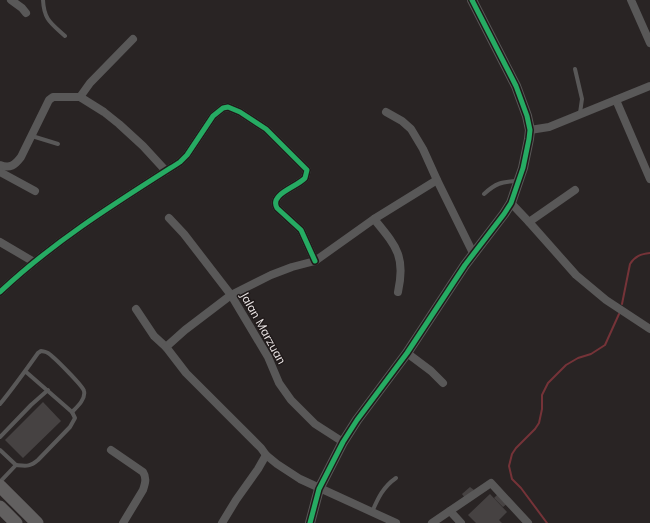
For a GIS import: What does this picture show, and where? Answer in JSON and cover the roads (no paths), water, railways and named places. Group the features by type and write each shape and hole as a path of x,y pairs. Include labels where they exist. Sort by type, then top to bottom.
{"highway":[{"path":"0,486 37,523"},
{"path":"0,507 16,523"}],"street":[{"path":"11,0 26,13"},
{"path":"310,523 319,489 343,442 357,420 407,353 446,291 511,203 519,181 526,155 530,130 527,116 516,86 472,0"},
{"path":"631,0 650,43"},
{"path":"80,97 90,83 133,39"},
{"path":"530,130 549,127 580,116 650,86"},
{"path":"0,165 10,167 16,164 32,136 48,100 51,98 80,97 104,112 119,124 143,146 166,171"},
{"path":"616,100 650,179"},
{"path":"0,292 34,262 76,230 180,162 188,155 213,116 222,108 228,108 240,112 266,129 307,170 305,178 279,196 275,201 275,204 277,208 301,230 315,261"},
{"path":"386,112 411,128 423,149 473,253"},
{"path":"0,172 35,191"},
{"path":"166,347 185,330 231,295 271,275 315,261 374,219 437,180"},
{"path":"530,222 575,190"},
{"path":"511,203 530,222 576,275 588,286 650,328"},
{"name":"Jalan Marzuan","path":"170,218 231,295 268,357 279,383 291,400 315,424 343,442"},
{"path":"374,219 394,245 400,257 401,278 398,292"},
{"path":"0,242 34,262"},
{"path":"136,309 154,336 166,347 186,373 261,448 266,455 288,473 319,489 396,523"},
{"path":"407,353 431,371 443,383"},
{"path":"111,450 143,472 145,476 145,485 143,490 123,523"},
{"path":"222,523 266,455"},
{"path":"432,523 491,483 528,523"},
{"path":"450,511 461,523"}],"lane":[{"path":"44,0 44,12 46,17 64,36"},
{"path":"575,69 582,99 580,116"},
{"path":"32,136 58,144"},
{"path":"484,194 495,185 503,182 519,181"},
{"path":"0,404 13,389 24,371 38,353 42,351 53,357 85,391 84,398 72,412"},
{"path":"0,450 16,465 33,465 70,427 75,418 72,412 24,371"},
{"path":"0,437 48,390"},
{"path":"0,482 16,465"},
{"path":"372,512 382,491 396,478"}],"waterway":[{"path":"622,304 630,264 638,256 650,253"},
{"path":"547,523 521,488 512,479 509,466 512,454 539,423 542,409 542,395 548,383 566,365 578,358 591,354 605,345 619,314"}]}
